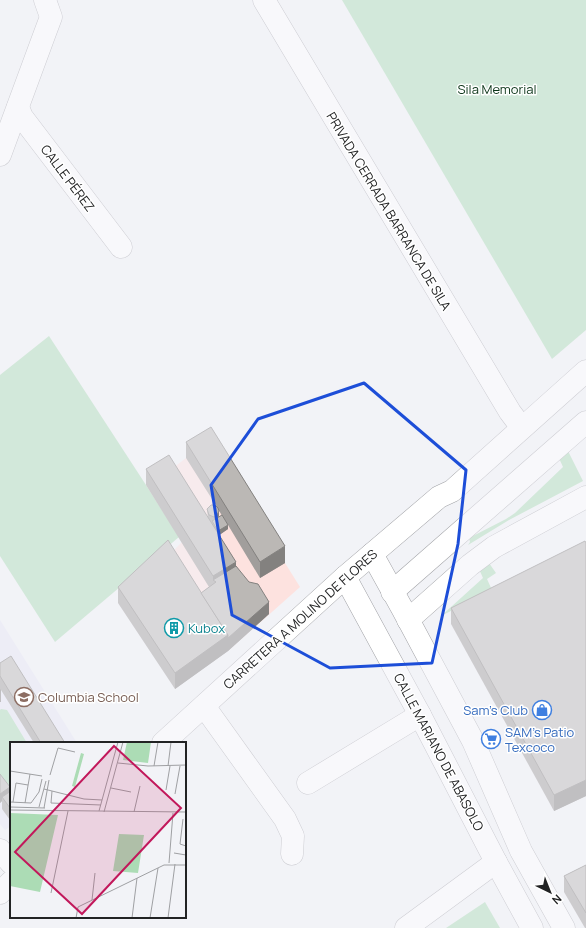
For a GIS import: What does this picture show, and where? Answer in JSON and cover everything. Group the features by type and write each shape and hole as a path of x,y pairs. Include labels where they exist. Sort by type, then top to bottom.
{"street":[{"path":"0,155 51,17 46,0"},
{"name":"PRIVADA CERRADA BARRANCA DE SILA","path":"264,0 516,420"},
{"name":"CALLE PÉREZ","path":"18,107 22,117 121,247"},
{"name":"CARRETERA A MOLINO DE FLORES","path":"164,742 345,577 439,497 448,484 516,420 586,359"},
{"name":"CARRETERA A MOLINO DE FLORES","path":"439,497 452,491 586,371"},
{"path":"392,592 585,426"},
{"path":"408,620 470,565 494,547 586,498"},
{"path":"372,554 472,741 521,851 564,928"},
{"name":"CALLE MARIANO DE ABASOLO","path":"345,577 532,928"},
{"path":"204,706 285,819 293,836 292,854"},
{"path":"308,783 420,716"},
{"path":"0,850 10,862"},
{"path":"406,928 496,862"},
{"path":"0,893 10,883"}],"highlighted area":[{"path":"364,383 466,470 458,544 432,663 330,668 232,615 211,485 258,419"}],"shaded area":[{"path":"186,458 285,563 300,587 228,651 168,556 182,542 146,485 169,471"},
{"name":"Columbia School","path":"0,620 76,742 10,742 10,827 5,830 0,824"}],"green space":[{"name":"Sila Memorial","path":"342,0 586,0 586,330 552,359"},
{"path":"49,336 179,537 55,642 0,556 0,375"},
{"path":"567,449 583,481 509,520 468,545 470,542 469,538 515,513 563,467 558,456"},
{"path":"489,563 496,573 487,579 492,590 441,616 483,578 479,569"},
{"path":"0,710 7,710 26,742 10,742 10,789 0,775"},
{"path":"485,902 500,928 446,928"}],"building":[{"path":"211,427 285,546 260,562 186,442"},
{"path":"169,455 236,562 213,576 146,469"},
{"path":"211,505 215,505 219,511 214,517 209,515 207,509"},
{"path":"222,515 228,525 218,531 212,521"},
{"name":"Kubox","path":"168,540 228,635 175,673 118,587"},
{"name":"Sam's Club","path":"585,541 586,780 554,795 451,608"},
{"path":"236,566 249,582 258,584 269,602 228,638 228,635 201,593 216,582 213,580"},
{"path":"11,656 64,742 40,742 0,676 0,663"},
{"path":"0,774 10,787 0,794"},
{"path":"10,792 10,808 2,797"},
{"path":"586,865 586,913 564,876"}],"place":[{"name":"Kubox","path":"174,628"},
{"name":"Columbia School","path":"24,697"},
{"name":"Sam's Club","path":"542,710"},
{"name":"SAM's Patio Texcoco","path":"491,739"}]}
